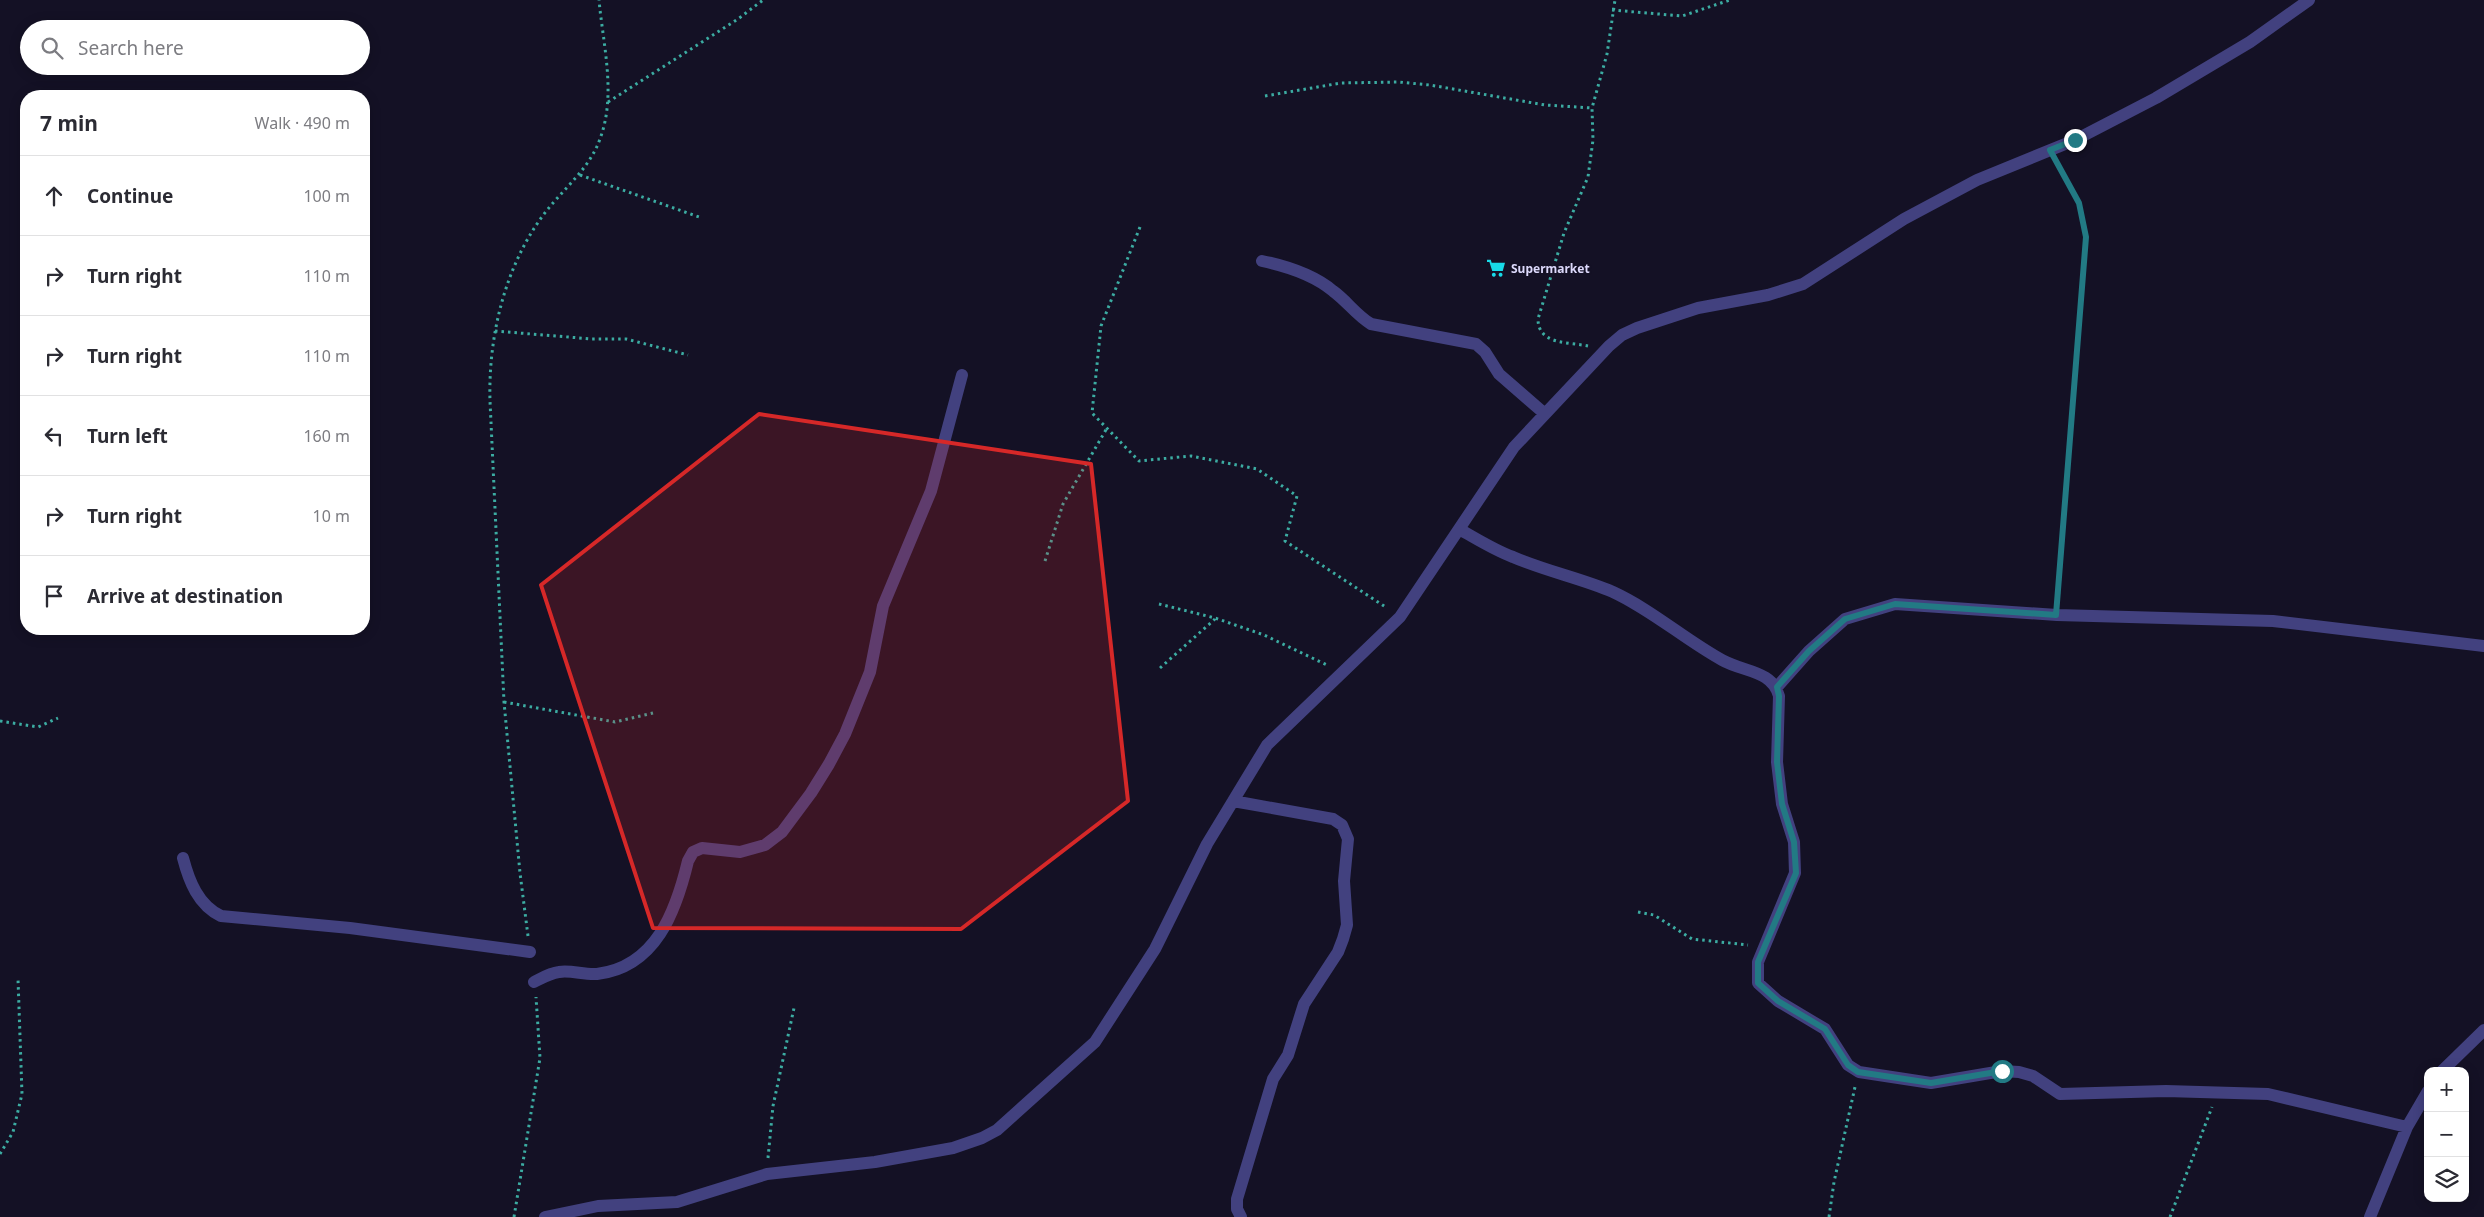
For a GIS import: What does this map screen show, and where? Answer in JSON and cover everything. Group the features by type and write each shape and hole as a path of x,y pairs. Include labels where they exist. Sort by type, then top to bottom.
{"street":[{"path":"545,1217 598,1206 676,1202 767,1174 875,1162 953,1148 982,1138 1011,1120 1095,1042 1155,948 1207,844 1267,745 1400,617 1514,447 1606,349 1622,335 1637,328 1698,308 1768,295 1802,284 1904,219 1977,180 2075,140 2156,98 2250,42 2309,0"},
{"path":"1262,261 1290,269 1321,283 1332,290 1361,318 1371,324 1476,344 1485,352 1500,374 1545,414"},
{"path":"534,982 559,972 605,973 627,966 639,958 659,938 666,926 688,861 693,852 706,848 740,852 766,845 782,832 811,793 845,734 866,682 883,606 931,492 962,375"},
{"path":"1459,529 1512,557 1582,580 1614,593 1662,620 1688,641 1738,668 1763,675 1777,687 1779,696 1777,762 1782,804 1794,842 1796,873 1764,946 1756,971 1758,983 1778,1001 1825,1029 1848,1065 1858,1072 1931,1083 2002,1071 2019,1072 2033,1076 2060,1094 2166,1091 2268,1094 2407,1127"},
{"path":"1777,687 1809,651 1845,619 1895,604 2056,615 2273,621 2484,646"},
{"path":"1233,801 1333,819 1342,825 1348,839 1344,863 1347,911 1343,939 1338,952 1304,1004 1288,1055 1273,1079 1237,1199 1237,1208 1241,1217"},
{"path":"184,858 200,900 209,910 221,916 350,928 530,952"},
{"path":"2446,1067 2484,1030"},
{"path":"2370,1217 2407,1127 2424,1098"}],"path":[{"path":"530,952 520,872 504,702 490,366 495,331 510,280 524,248 553,203 580,175 593,155 602,135 608,102 598,0"},
{"path":"608,102 738,19 763,0"},
{"path":"1606,349 1548,338 1541,332 1538,322 1564,233 1588,177 1591,159 1592,108 1607,54 1612,10 1615,0"},
{"path":"1612,10 1682,16 1730,0"},
{"path":"1265,96 1341,83 1399,82 1430,85 1545,105 1592,108"},
{"path":"2050,150 2079,203 2086,237 2056,615"},
{"path":"580,175 702,218"},
{"path":"1140,227 1100,326 1092,413 1139,461 1191,456 1257,469 1297,496 1285,541 1400,617"},
{"path":"495,331 592,339 626,339 688,355"},
{"path":"1045,561 1063,504 1107,428"},
{"path":"1159,604 1215,618 1264,635 1343,673"},
{"path":"1160,668 1215,618"},
{"path":"504,702 615,722 653,712"},
{"path":"0,721 38,728 58,718"},
{"path":"1638,912 1654,915 1692,939 1764,946"},
{"path":"0,1154 13,1132 22,1094 18,979"},
{"path":"514,1217 540,1058 534,982"},
{"path":"767,1174 773,1106 794,1008"},
{"path":"1829,1217 1845,1126 1858,1072"},
{"path":"2170,1217 2217,1092"}],"highlighted area":[{"path":"759,414 1091,464 1128,801 961,929 653,928 541,585"}],"place":[{"name":"Supermarket","path":"1496,268"}],"route":[{"path":"2002,1071 1962,1080 1931,1083 1858,1072 1848,1065 1825,1029 1778,1001 1758,983 1756,971 1758,962 1774,919 1796,873 1794,842 1782,804 1777,762 1779,696 1777,687 1809,651 1845,619 1895,604 2056,615 2086,237 2079,203 2050,150 2075,140"}]}
